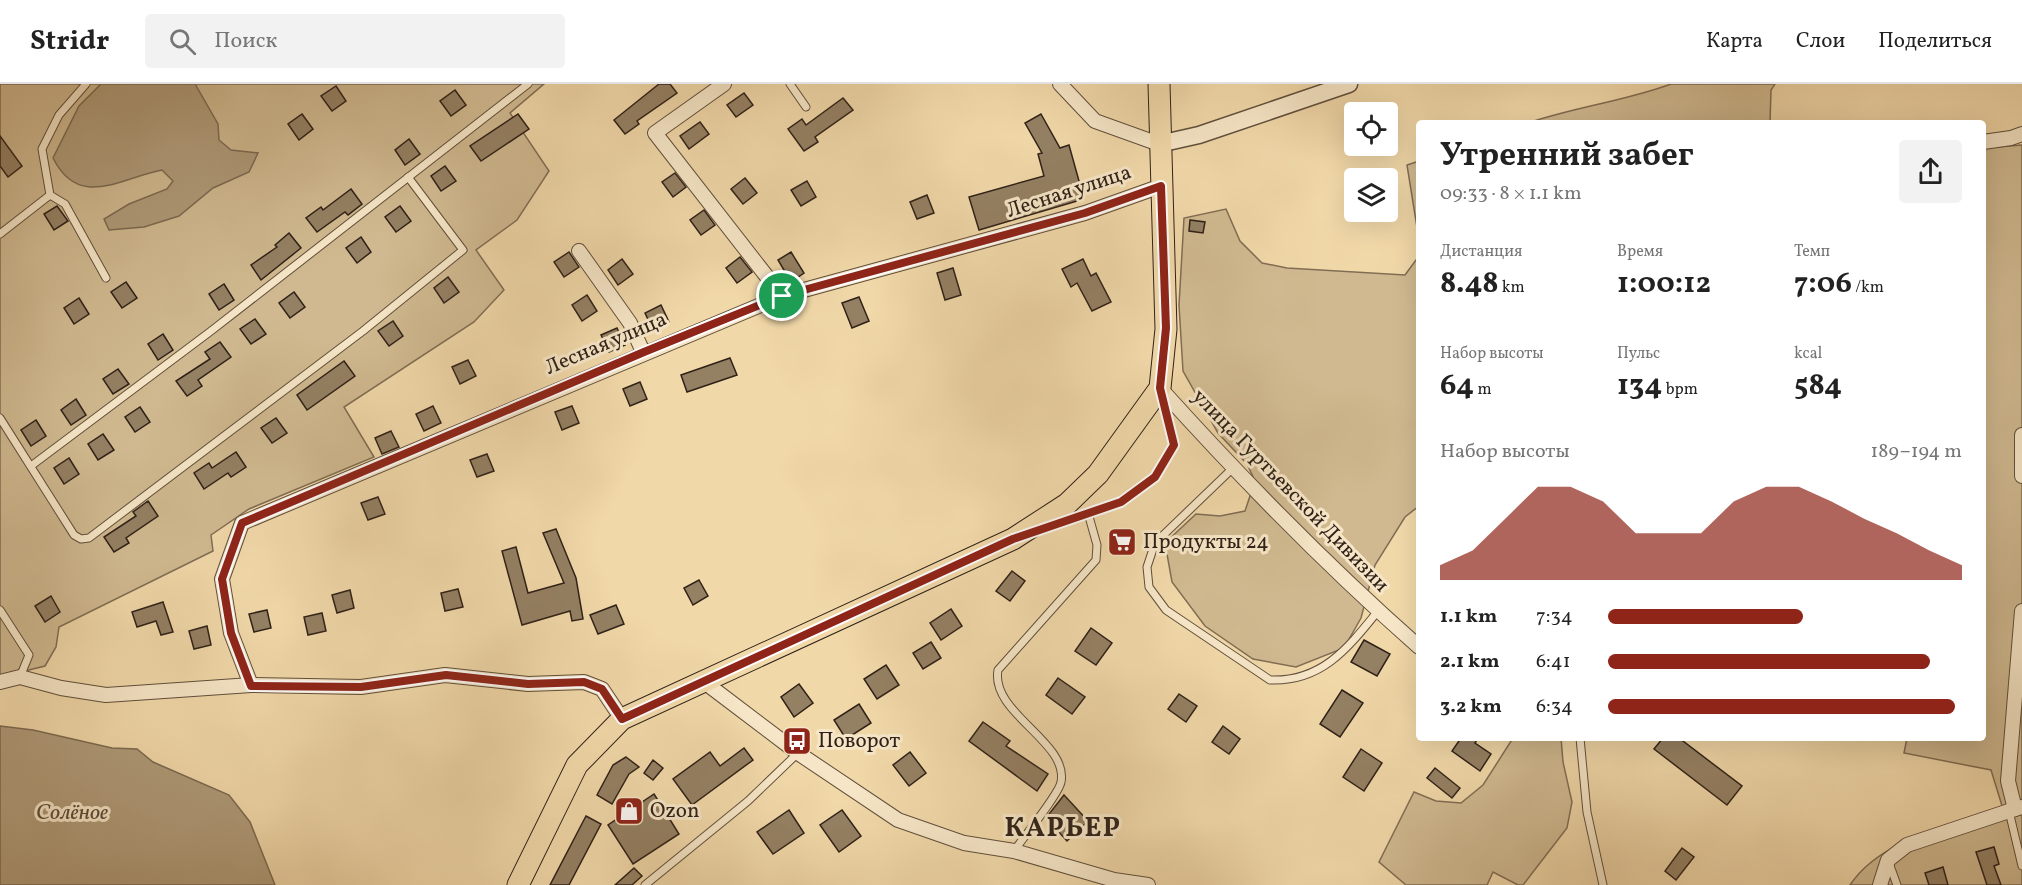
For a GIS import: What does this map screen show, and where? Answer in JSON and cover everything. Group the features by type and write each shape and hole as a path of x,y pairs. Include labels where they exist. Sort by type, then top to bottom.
{"main road":[{"path":"518,885 576,765 622,719 1013,539 1067,504 1098,474 1160,388 1166,328 1159,84"}],"street":[{"path":"724,84 655,133 782,296"},
{"path":"1060,84 1095,121 1159,144 1199,135 1349,84"},
{"path":"1986,142 2022,134"},
{"name":"Лесная улица","path":"251,686 231,633 222,579 242,523 644,352 782,296 1085,213 1161,186"},
{"path":"579,251 630,322 644,352"},
{"name":"улица Гуртьевской Дивизии","path":"1160,388 1233,468 1378,611 1416,644"},
{"path":"2022,435 2020,462 2022,476"},
{"path":"1880,885 1888,860 1907,845 2015,809 2008,781 2022,611"},
{"path":"0,682 20,677 61,688 106,695 251,686 361,687 446,675 528,684 584,682 602,689 622,719"},
{"path":"703,681 798,753 898,820 964,843 1014,851 1114,880 1148,885"}],"lane":[{"path":"86,84 60,115 42,149 50,195 65,204 106,278"},
{"path":"30,466 211,331 528,84"},
{"path":"790,84 806,107"},
{"path":"0,418 74,535 81,539 89,538 363,332 463,250 408,177"},
{"path":"0,234 50,195"},
{"path":"1013,539 1121,502 1155,477 1174,445 1160,388"},
{"path":"1233,468 1155,543 1147,567 1149,586 1166,610 1270,680 1290,681 1324,667 1342,654 1378,611"},
{"path":"1014,851 1061,783 1060,767 1005,699 996,681 998,670 1095,560 1097,544 1088,513"},
{"path":"0,610 29,655 20,677"},
{"path":"1580,741 1587,812 1603,885"},
{"path":"645,885 748,801 798,753"},
{"path":"2015,809 2022,866"},
{"path":"1888,860 1897,885"}],"shaded area":[{"path":"0,84 544,84 510,113 549,171 517,220 476,250 504,290 474,322 344,407 374,457 249,509 211,535 213,551 59,627 56,647 45,666 0,677"},
{"path":"1671,84 1775,84 1771,90 1770,120 1539,120"},
{"path":"2022,145 2022,885 1850,885 1880,855 1899,845 1940,828 2003,809 1991,770 1904,753 1906,741 1986,741 1986,148"},
{"path":"1416,162 1416,221 1407,165"},
{"path":"1226,209 1240,241 1262,263 1287,268 1405,275 1416,260 1416,508 1405,517 1375,565 1361,618 1344,648 1296,667 1253,659 1205,626 1172,582 1165,543 1196,514 1220,516 1245,511 1255,481 1247,464 1218,433 1183,371 1179,305 1184,218"},
{"path":"1511,741 1561,741 1563,762 1572,802 1567,828 1523,885 1518,885 1493,872 1487,885 1406,885 1379,862 1414,792 1436,801 1461,803 1483,785"}],"water":[{"path":"101,84 195,84 218,124 219,140 231,150 258,153 249,172 213,188 179,216 144,227 109,230 104,219 129,204 167,189 173,181 162,170 102,187 88,187 75,183 63,174 53,158 79,106"},
{"name":"Солёное","path":"0,726 33,730 112,748 137,749 153,762 229,795 250,822 275,885 0,885"}],"building":[{"path":"659,84 670,84 677,93 637,121 639,124 625,134 614,120"},
{"path":"336,86 346,101 332,111 321,96"},
{"path":"455,90 466,105 451,116 440,101"},
{"path":"744,93 753,105 736,117 727,105"},
{"path":"843,98 853,110 815,137 818,142 804,151 788,129 802,119 806,125"},
{"path":"302,114 313,129 299,140 288,124"},
{"path":"518,114 529,129 481,161 470,146"},
{"path":"1041,114 1060,148 1069,145 1084,199 979,230 969,197 1044,176 1038,154 1042,153 1025,123"},
{"path":"700,122 709,134 689,149 680,136"},
{"path":"0,136 22,166 8,177 0,166"},
{"path":"409,139 420,154 405,165 395,150"},
{"path":"445,166 456,181 441,191 431,176"},
{"path":"675,173 686,187 673,197 662,182"},
{"path":"745,178 757,193 743,204 731,189"},
{"path":"807,181 816,197 801,206 791,190"},
{"path":"351,189 362,204 348,215 345,212 317,232 306,218 321,207 323,210"},
{"path":"927,195 934,213 917,219 910,202"},
{"path":"57,206 68,221 54,230 44,214"},
{"path":"400,206 411,221 396,232 385,217"},
{"path":"704,210 715,225 701,235 690,220"},
{"path":"1190,220 1205,222 1203,233 1189,231"},
{"path":"289,233 301,248 261,280 251,265 277,247 275,245"},
{"path":"361,237 371,252 357,263 346,248"},
{"path":"569,252 579,267 564,277 554,262"},
{"path":"791,252 804,273 791,282 778,260"},
{"path":"740,257 752,272 737,283 726,268"},
{"path":"622,259 633,274 618,285 608,270"},
{"path":"1083,259 1091,276 1096,273 1111,302 1092,311 1077,283 1071,287 1062,269"},
{"path":"953,268 961,295 945,300 937,273"},
{"path":"448,277 459,292 444,303 434,288"},
{"path":"126,282 137,298 122,308 111,292"},
{"path":"224,284 234,300 219,310 209,294"},
{"path":"294,292 305,307 290,318 279,303"},
{"path":"587,295 597,311 582,321 572,305"},
{"path":"859,297 869,321 852,328 842,303"},
{"path":"79,298 89,314 74,324 64,308"},
{"path":"661,305 669,322 653,330 645,313"},
{"path":"255,319 266,334 251,344 240,329"},
{"path":"393,321 403,336 389,346 378,331"},
{"path":"617,328 625,345 609,352 601,335"},
{"path":"163,334 173,350 158,360 148,344"},
{"path":"220,342 231,357 198,380 202,386 187,396 176,381 210,359 205,352"},
{"path":"730,358 737,375 687,392 681,375"},
{"path":"468,360 476,376 460,384 452,367"},
{"path":"344,361 355,376 307,410 297,395"},
{"path":"118,369 129,384 113,394 103,379"},
{"path":"640,382 647,399 630,406 623,389"},
{"path":"76,399 86,415 71,425 61,410"},
{"path":"433,406 441,423 424,431 416,414"},
{"path":"572,406 579,423 562,430 555,412"},
{"path":"140,407 150,422 135,432 125,417"},
{"path":"276,418 287,433 272,443 261,428"},
{"path":"36,420 46,436 31,446 21,430"},
{"path":"391,431 399,447 382,454 375,438"},
{"path":"103,434 114,450 98,460 88,444"},
{"path":"236,452 246,467 231,477 228,473 204,489 194,473 209,463 212,468"},
{"path":"487,454 494,471 477,477 470,460"},
{"path":"69,458 79,474 64,484 54,468"},
{"path":"378,497 385,514 368,520 361,503"},
{"path":"148,501 158,516 126,538 129,543 114,552 104,537 136,516 133,512"},
{"path":"556,529 576,578 583,619 572,621 570,611 522,625 502,551 516,547 528,593 564,583 543,533"},
{"path":"1012,571 1025,581 1010,601 996,591"},
{"path":"699,580 708,596 693,605 684,588"},
{"path":"458,589 463,607 445,611 441,593"},
{"path":"350,590 354,608 337,613 332,595"},
{"path":"51,596 60,612 45,622 35,606"},
{"path":"163,602 173,632 161,635 156,621 137,627 132,612"},
{"path":"616,605 624,624 598,634 590,615"},
{"path":"951,609 962,626 941,640 930,623"},
{"path":"267,610 271,628 254,632 249,614"},
{"path":"322,613 326,631 308,635 304,617"},
{"path":"207,626 211,645 194,649 189,631"},
{"path":"1091,628 1112,643 1096,665 1075,651"},
{"path":"1364,640 1390,654 1377,676 1351,662"},
{"path":"931,642 941,658 923,669 913,653"},
{"path":"886,665 899,685 877,699 864,679"},
{"path":"1058,678 1085,697 1072,714 1046,695"},
{"path":"799,684 813,703 794,717 781,697"},
{"path":"1342,690 1363,703 1340,737 1320,724"},
{"path":"1179,694 1197,706 1186,722 1168,709"},
{"path":"859,704 871,723 846,739 834,720"},
{"path":"983,722 1010,741 1006,746 1048,774 1037,791 969,741"},
{"path":"1223,726 1240,739 1229,754 1212,742"},
{"path":"1459,741 1476,741 1475,743 1491,754 1480,771 1452,751"},
{"path":"1661,741 1683,741 1742,786 1727,805 1654,749"},
{"path":"744,748 753,760 692,805 673,779 710,752 720,766"},
{"path":"1361,749 1382,763 1364,791 1343,777"},
{"path":"910,752 926,773 909,786 893,765"},
{"path":"626,757 639,767 629,774 612,804 597,795 613,765"},
{"path":"653,760 663,768 653,780 644,773"},
{"path":"1435,768 1460,788 1452,798 1427,778"},
{"path":"654,794 679,834 633,864 608,825"},
{"path":"1064,795 1088,821 1067,841 1046,818"},
{"path":"789,810 804,833 773,854 757,832"},
{"path":"842,810 861,836 839,852 820,825"},
{"path":"586,816 601,824 569,885 550,885"},
{"path":"1994,847 1999,864 1994,866 2001,885 1987,885 1976,852"},
{"path":"1682,848 1694,857 1676,880 1665,871"},
{"path":"1943,867 1948,885 1929,885 1925,873"},
{"path":"634,868 642,876 632,885 615,885"}],"place":[{"name":"Продукты 24","path":"1122,542"},
{"name":"Поворот","path":"797,741"},
{"name":"Ozon","path":"629,811"}],"district":[{"name":"КАРЬЕР","path":"1063,829"}],"route":[{"path":"1161,186 1166,328 1160,388 1174,445 1155,477 1121,502 1013,539 622,719 602,689 584,682 528,684 446,675 361,687 251,686 231,633 222,579 242,523 644,352 782,296 1085,213 1161,186"}]}
